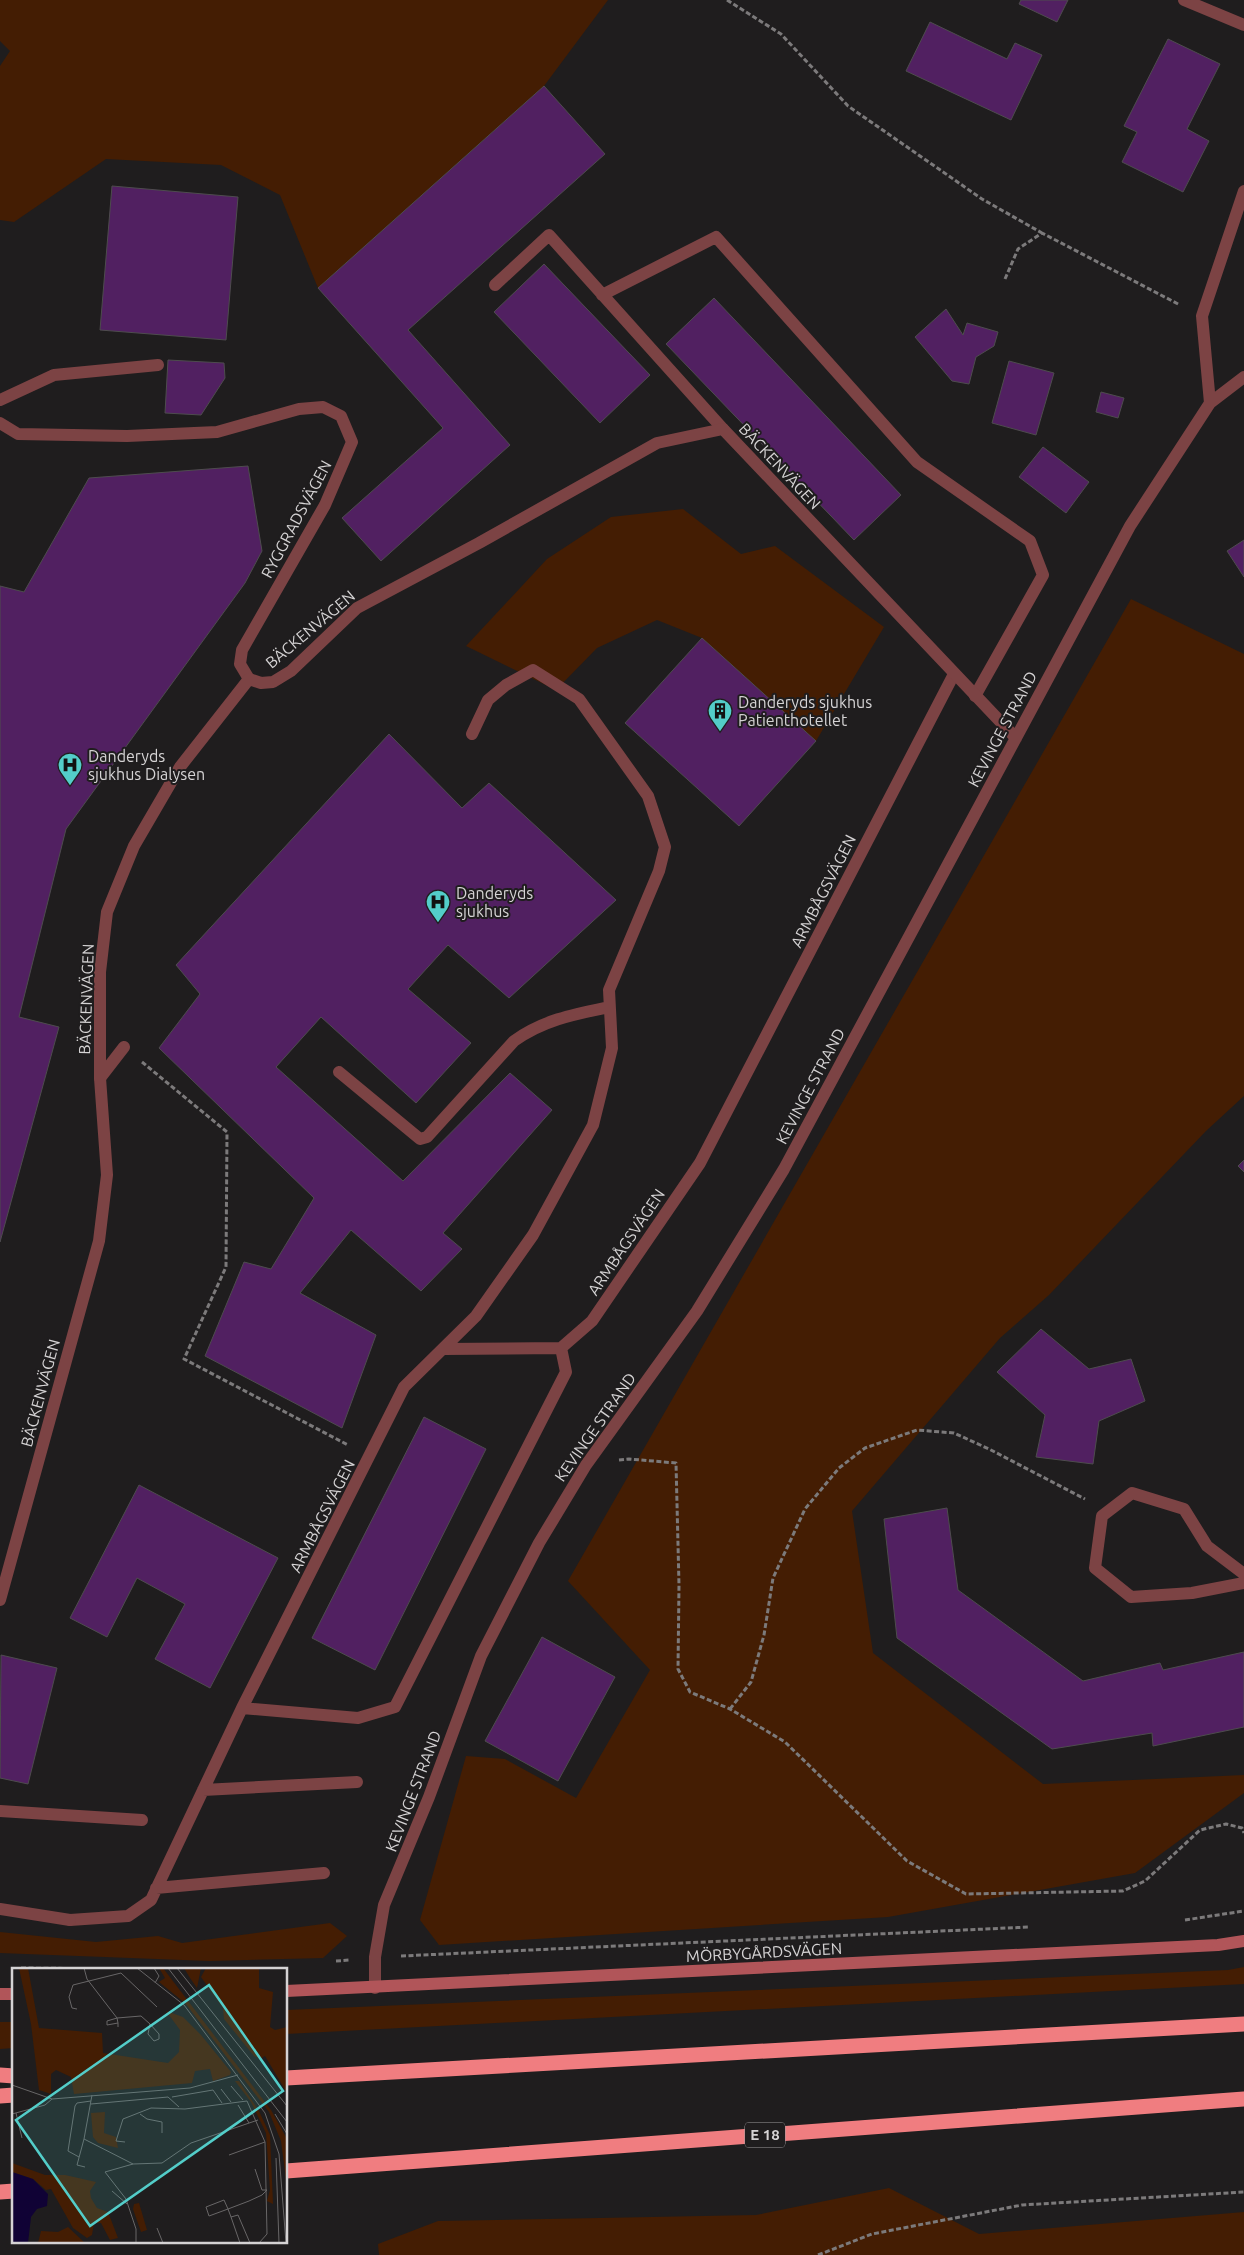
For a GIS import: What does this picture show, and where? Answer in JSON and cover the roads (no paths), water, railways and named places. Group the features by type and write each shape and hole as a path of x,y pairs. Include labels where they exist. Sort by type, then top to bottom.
{"highway":[{"path":"288,2078 1244,2024"},
{"name":"E 18","path":"288,2171 1244,2099"}],"street":[{"path":"1184,0 1244,24"},
{"path":"1210,403 1202,316 1244,191"},
{"path":"495,285 549,235 723,430"},
{"path":"602,295 716,237 917,462 1030,541 1043,575 975,696"},
{"path":"0,400 54,375 158,365"},
{"name":"KEVINGE STRAND","path":"374,1988 375,1957 384,1905 429,1797 482,1656 539,1543 586,1465 697,1311 784,1169 1130,526 1210,403 1244,376"},
{"name":"RYGGRADSVÄGEN","path":"0,423 18,434 127,436 217,432 299,408 323,407 342,416 352,442 325,505 242,650 240,664 249,678"},
{"name":"BÄCKENVÄGEN","path":"0,1600 99,1241 107,1175 100,1078 100,972 107,912 134,846 180,767 249,678 261,683 273,682 291,671 357,608 657,443 723,430 1016,738"},
{"name":"ARMBÅGSVÄGEN","path":"0,1909 70,1920 128,1916 150,1900 242,1708 404,1387 476,1316 532,1235 593,1125 612,1048 608,990 659,871 665,847 648,796 579,699 534,670 506,685 488,700 472,734"},
{"name":"ARMBÅGSVÄGEN","path":"561,1348 592,1321 700,1163 954,674"},
{"path":"339,1072 420,1139 427,1138 514,1041 531,1029 560,1018 609,1007"},
{"path":"100,1078 124,1048"},
{"path":"242,1708 358,1718 395,1707 566,1372 561,1348 444,1349"},
{"path":"1244,1574 1207,1546 1184,1509 1132,1493 1102,1516 1095,1568 1132,1597 1192,1593 1244,1583"},
{"path":"203,1790 357,1782"},
{"path":"0,1811 142,1820"},
{"path":"156,1888 324,1873"},
{"name":"MÖRBYGÅRDSVÄGEN","path":"288,1991 1189,1946 1244,1941"}],"place":[{"name":"Danderyds sjukhus Patienthotellet","path":"720,732"},
{"name":"Danderyds sjukhus Dialysen","path":"70,786"},
{"name":"Danderyds sjukhus","path":"438,923"}]}
